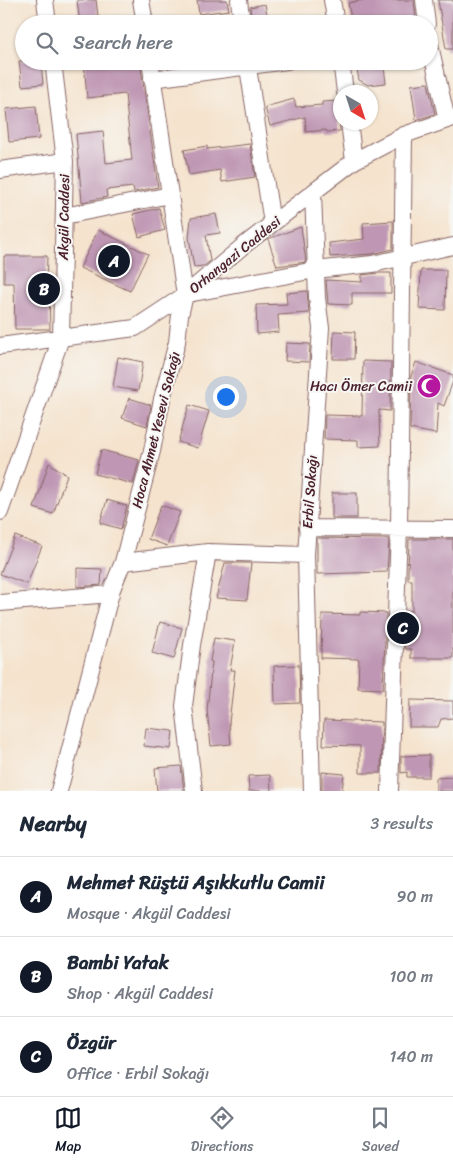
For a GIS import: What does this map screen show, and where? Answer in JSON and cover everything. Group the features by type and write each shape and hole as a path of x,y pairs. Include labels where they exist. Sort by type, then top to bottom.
{"street":[{"path":"45,0 47,15"},
{"path":"141,0 144,15"},
{"path":"238,0 240,15"},
{"path":"332,0 334,15"},
{"path":"424,0 426,15"},
{"name":"Akgül Caddesi","path":"0,512 61,338 65,161 54,70"},
{"name":"Hoca Ahmet Yesevi Sokağı","path":"59,791 111,594 123,562 152,451 162,399 177,342 180,315 185,295 151,70"},
{"path":"152,79 209,70"},
{"path":"248,70 272,224"},
{"path":"342,70 344,85"},
{"path":"437,70 450,119"},
{"name":"Orhangazi Caddesi","path":"0,346 135,328 185,295 243,246 354,161 404,135 450,119"},
{"path":"350,130 354,161"},
{"path":"390,791 399,528 404,135"},
{"path":"0,170 65,161"},
{"name":"Erbil Sokağı","path":"312,791 306,555 321,328 315,270 313,193"},
{"path":"64,216 170,195"},
{"path":"185,295 315,270 403,259 453,246"},
{"path":"307,528 453,528"},
{"path":"123,562 208,552 306,555"},
{"path":"194,791 184,706 208,552"},
{"path":"0,603 111,594"}],"building":[{"path":"77,0 96,0 98,15 79,15"},
{"path":"197,0 227,0 229,10 199,14"},
{"path":"364,0 414,0 416,15 350,15 348,3"},
{"path":"438,0 453,0 453,49 446,49"},
{"path":"265,4 267,15 251,15 250,7"},
{"path":"20,70 42,70 43,84 22,86"},
{"path":"85,70 141,70 158,187 134,192 133,187 106,190 107,197 82,202 76,134 103,131 106,163 132,160 125,94 87,98"},
{"path":"357,70 384,70 386,83 368,85 359,80"},
{"path":"428,83 435,114 416,120 411,85"},
{"path":"294,99 296,107 322,105 322,102 333,101 333,130 340,131 306,132 305,117 270,126 265,107"},
{"path":"36,106 39,139 9,142 6,109"},
{"path":"250,144 255,177 222,182 220,170 189,175 184,150 207,146 207,149"},
{"path":"159,208 165,230 139,237 133,214"},
{"path":"216,214 220,233 206,235 210,261 204,266 194,267 189,238 191,218"},
{"path":"393,221 393,249 372,254 330,257 329,243 364,239 363,223"},
{"path":"301,227 306,262 277,266 268,239"},
{"path":"98,230 148,254 130,291 80,268"},
{"path":"4,256 47,256 46,289 49,289 50,329 15,329 14,283 4,283"},
{"path":"421,270 446,270 445,310 419,309"},
{"path":"391,273 391,293 352,293 352,305 328,304 326,280 362,282 362,275"},
{"path":"307,291 309,313 278,315 279,332 257,334 256,305 287,304 286,293"},
{"path":"334,331 355,332 354,359 333,359"},
{"path":"286,343 310,344 309,362 285,361"},
{"path":"118,357 143,362 138,391 113,387"},
{"path":"363,361 391,362 390,411 379,410 380,446 358,447 358,440 324,439 325,415 362,416"},
{"path":"416,362 453,375 453,381 444,406 438,403 436,434 410,429 411,376"},
{"path":"129,398 151,405 147,426 122,418"},
{"path":"189,405 209,411 198,448 178,442"},
{"path":"101,450 139,460 133,484 95,474"},
{"path":"49,463 67,475 53,514 34,508"},
{"path":"332,493 357,493 357,518 332,518"},
{"path":"107,500 127,506 121,529 100,523"},
{"path":"161,505 180,512 167,546 148,539"},
{"path":"15,536 42,546 27,584 0,574"},
{"path":"317,538 389,539 387,572 317,574"},
{"path":"409,539 453,539 453,658 411,658 411,649 405,649 406,611 412,611 412,580 408,580"},
{"path":"225,563 251,563 247,600 216,598"},
{"path":"77,568 102,569 101,585 77,587"},
{"path":"360,612 386,613 383,689 358,688 359,659 321,658 322,614 360,615"},
{"path":"160,622 182,628 174,659 152,653"},
{"path":"214,638 235,641 230,670 235,670 229,723 231,744 211,746 207,710 212,662 210,661"},
{"path":"299,665 300,703 275,704 274,666"},
{"path":"410,700 453,701 453,718 441,719 438,727 409,727"},
{"path":"324,720 382,722 381,773 360,773 360,746 323,745"},
{"path":"146,728 173,731 171,749 144,746"},
{"path":"429,755 429,777 407,777 407,772 401,773 401,756"},
{"path":"181,766 184,791 157,791 155,768"},
{"path":"322,772 344,774 342,791 322,791"},
{"path":"270,775 271,791 249,791 248,776"},
{"path":"453,777 453,791 436,791 436,778"}],"place":[{"name":"Mehmet Rüştü Aşıkkutlu Camii","path":"114,261"},
{"name":"Bambi Yatak","path":"44,289"},
{"name":"Hacı Ömer Camii","path":"429,386"},
{"name":"Özgür","path":"403,628"}]}
